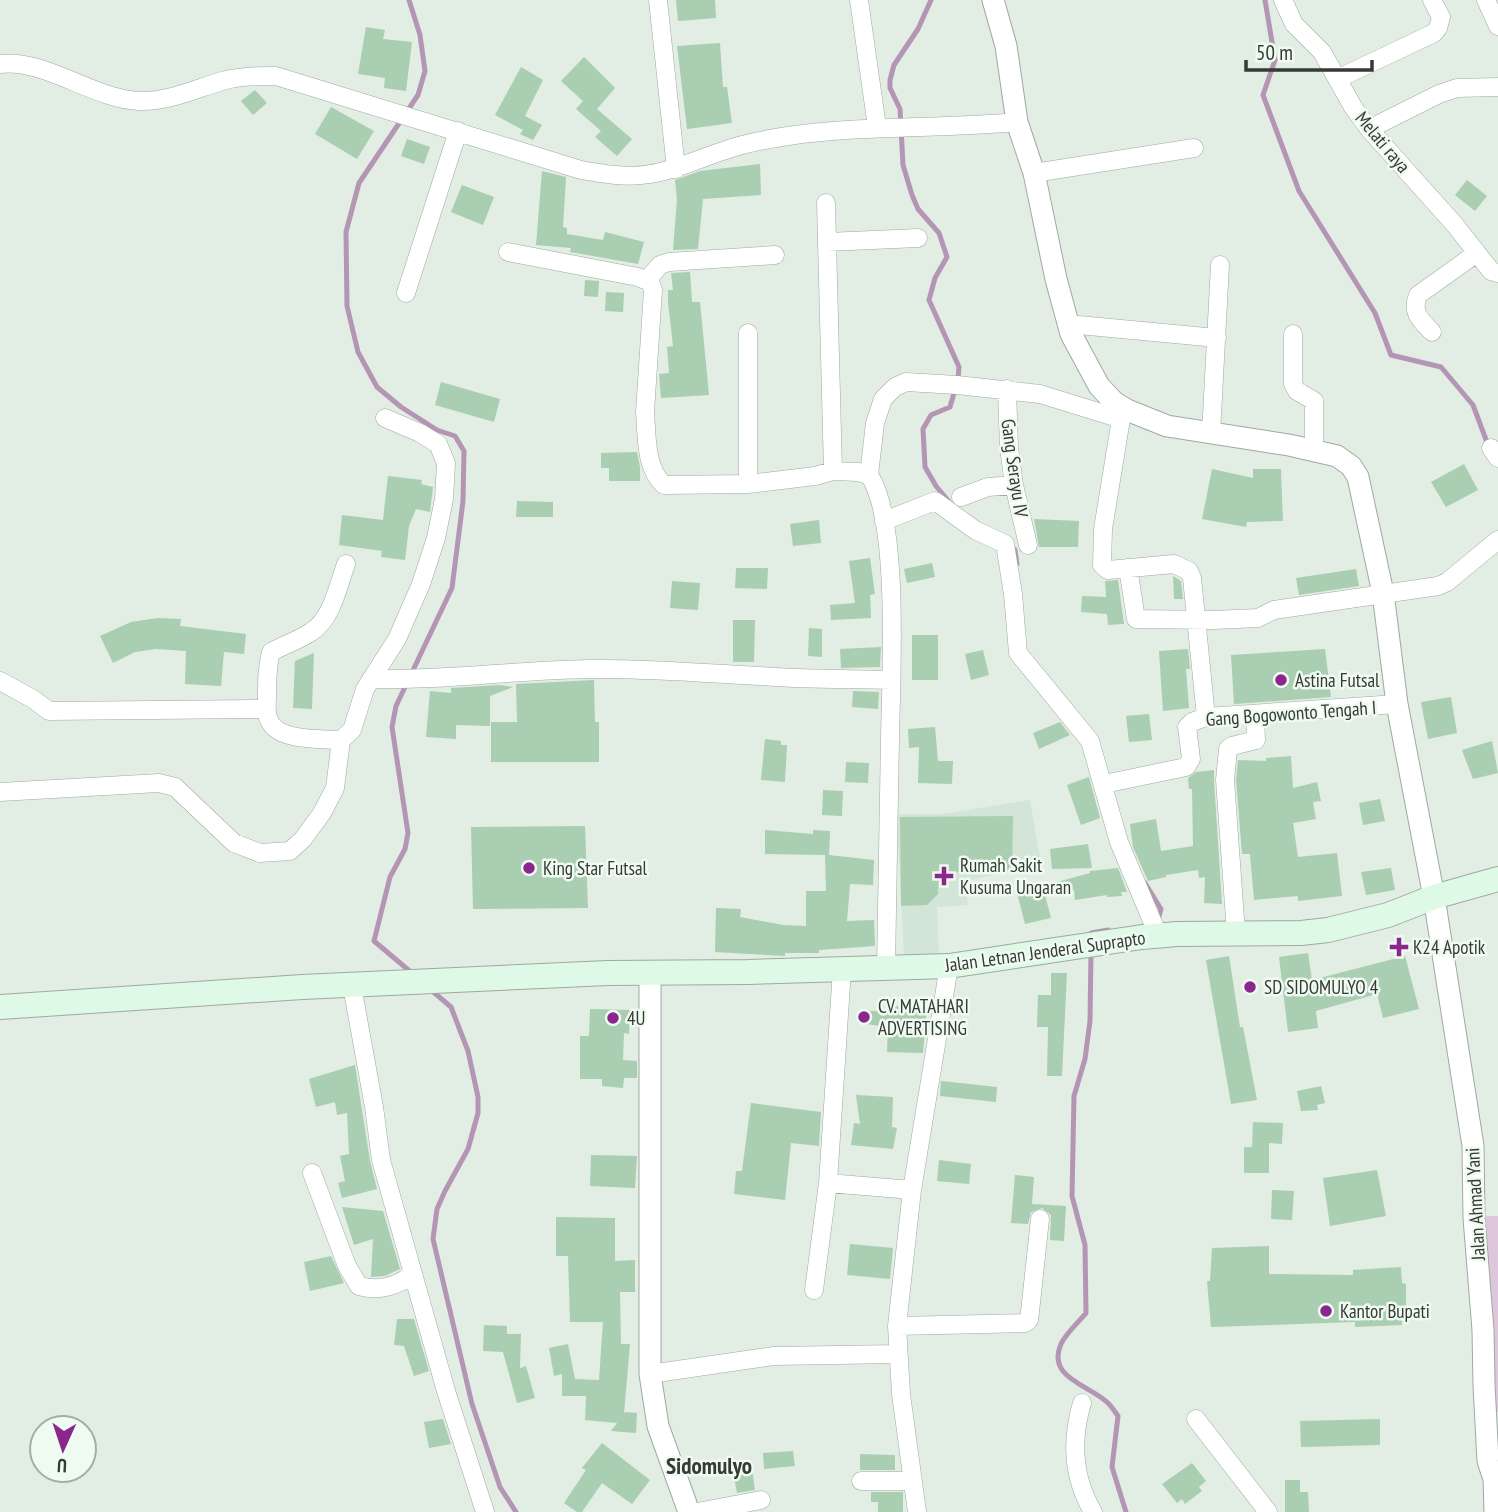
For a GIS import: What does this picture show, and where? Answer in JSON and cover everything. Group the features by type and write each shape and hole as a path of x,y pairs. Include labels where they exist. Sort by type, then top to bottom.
{"main road":[{"name":"Jalan Letnan Jenderal Suprapto","path":"0,1007 302,987 608,973 950,966 1088,944 1155,930 1301,933 1328,930 1388,915 1434,897 1498,879"}],"street":[{"path":"658,0 676,169"},
{"path":"859,0 877,127"},
{"name":"Jalan Ahmad Yani","path":"993,0 1006,46 1017,122 1034,173 1056,279 1069,324 1084,361 1099,386 1124,415 1167,426 1314,451 1344,459 1358,477 1383,593 1397,704 1434,897 1473,1146 1474,1218 1483,1331 1488,1461 1496,1479 1495,1512"},
{"name":"Melati raya","path":"1283,0 1294,24 1322,52 1369,129 1455,225 1491,271 1498,273"},
{"path":"1337,79 1434,33 1441,17 1432,0"},
{"path":"1486,0 1498,26"},
{"path":"0,64 36,68 85,87 136,101 163,100 240,77 276,76 581,170 604,174 647,175 676,169 728,149 785,136 877,127 920,128 1017,122"},
{"path":"1369,129 1439,94 1457,88 1498,87"},
{"path":"406,293 458,131"},
{"path":"1034,173 1194,148"},
{"path":"826,203 833,471"},
{"path":"827,242 918,238"},
{"path":"508,252 647,280 653,290 645,412 653,472 663,485 748,484 815,476 833,471 869,475"},
{"path":"1432,332 1418,318 1418,295 1478,253"},
{"path":"647,280 666,262 775,255"},
{"path":"1210,434 1220,265"},
{"path":"1069,324 1217,338"},
{"path":"748,333 748,484"},
{"path":"1293,334 1293,384 1297,391 1314,401 1314,451"},
{"path":"886,967 890,594 884,521 875,484 869,475 875,423 887,394 894,387 906,382 1007,389 1041,394 1124,415 1102,529 1102,565 1108,570 1174,564 1183,567 1192,578 1206,717"},
{"name":"Gang Serayu IV","path":"1007,389 1009,448 1014,485 1028,545"},
{"path":"0,792 159,783 175,787 234,843 260,853 290,850 303,839 322,813 335,788 341,740 352,730 365,689 397,639 421,584 436,538 444,499 445,457 438,444 385,418"},
{"path":"961,497 988,487 1014,485"},
{"path":"884,521 935,501 975,530 1005,544 1018,653 1090,741 1109,783 1119,842 1155,930"},
{"path":"1128,568 1136,619 1258,618 1274,610 1438,586 1447,582 1498,540"},
{"path":"341,740 312,739 280,733 270,724 266,709 271,652 312,632 322,622 333,602 346,564"},
{"path":"371,679 418,680 588,669 891,680"},
{"path":"0,681 49,711 266,709"},
{"name":"Gang Bogowonto Tengah I","path":"1109,783 1185,767 1191,759 1187,727 1206,717 1397,704"},
{"path":"1236,933 1225,780 1228,749 1256,740 1255,714"},
{"path":"917,1512 897,1354 897,1326 912,1190 950,966"},
{"path":"814,1290 828,1183 842,969"},
{"path":"650,973 650,1374 658,1426 689,1512"},
{"path":"352,986 381,1160 446,1391 485,1512"},
{"path":"312,1173 348,1266 359,1286 397,1286 413,1274"},
{"path":"828,1183 912,1190"},
{"path":"897,1326 1025,1323 1029,1320 1040,1219"},
{"path":"650,1374 774,1356 897,1354"},
{"path":"1082,1403 1077,1418 1074,1449 1076,1467 1093,1512"},
{"path":"1196,1419 1268,1512"},
{"path":"861,1481 913,1480"},
{"path":"697,1512 761,1500"}],"shaded area":[{"name":"Rumah Sakit Kusuma Ungaran","path":"1030,800 1041,864 965,881 968,905 937,907 939,955 904,957 897,814 943,814"},
{"path":"1486,1216 1498,1216 1498,1412 1487,1413"}],"building":[{"path":"676,0 715,0 716,18 678,21"},
{"path":"366,27 385,30 383,39 412,42 406,91 384,88 385,78 358,74"},
{"path":"720,43 723,87 727,87 732,123 687,129 677,46"},
{"path":"584,57 615,88 597,109 632,139 617,156 595,137 601,131 576,109 583,101 561,81"},
{"path":"521,67 543,80 525,116 542,125 533,140 520,134 523,130 495,115"},
{"path":"255,90 267,103 253,115 241,101"},
{"path":"331,107 374,131 357,159 315,134"},
{"path":"407,139 430,147 424,164 401,156"},
{"path":"760,164 761,195 703,199 698,249 673,250 677,200 675,180 700,171"},
{"path":"542,171 566,177 563,227 567,228 567,234 603,240 605,232 644,242 638,264 570,252 571,248 536,245"},
{"path":"1467,180 1487,196 1475,211 1455,195"},
{"path":"462,185 494,197 483,225 451,212"},
{"path":"690,272 692,302 700,302 709,395 661,398 659,374 669,373 667,347 673,346 668,303 668,290 673,290 671,273"},
{"path":"585,280 599,281 598,297 584,296"},
{"path":"606,292 624,293 623,312 605,311"},
{"path":"441,382 500,399 494,422 435,405"},
{"path":"637,452 640,481 609,481 609,468 601,468 601,453"},
{"path":"1464,464 1478,490 1446,507 1431,482"},
{"path":"1212,469 1253,478 1253,469 1281,469 1283,521 1247,522 1246,527 1202,519"},
{"path":"388,476 422,480 421,484 433,487 430,512 416,509 409,526 405,560 381,557 382,551 339,545 342,515 383,520"},
{"path":"517,501 553,502 553,517 516,517"},
{"path":"1034,519 1079,521 1078,547 1039,547"},
{"path":"819,520 821,543 793,546 790,524"},
{"path":"870,558 875,594 870,595 871,618 831,620 830,605 855,603 849,561"},
{"path":"932,563 935,577 907,583 904,569"},
{"path":"736,568 768,568 767,589 735,588"},
{"path":"1356,569 1359,586 1299,595 1296,578"},
{"path":"1173,576 1181,581 1183,599 1174,599"},
{"path":"1118,580 1124,624 1108,625 1107,614 1081,612 1082,596 1106,597 1105,581"},
{"path":"672,581 700,583 698,610 670,608"},
{"path":"158,618 181,619 180,626 246,634 244,654 224,652 221,686 185,684 186,651 156,649 135,652 113,663 100,636 131,622"},
{"path":"733,620 755,620 754,662 733,662"},
{"path":"809,628 822,629 822,657 808,656"},
{"path":"912,635 938,635 938,680 912,680"},
{"path":"881,647 880,667 841,668 840,649"},
{"path":"1188,649 1190,669 1186,669 1189,708 1163,711 1159,651"},
{"name":"Astina Futsal","path":"1325,649 1331,697 1234,704 1231,655"},
{"path":"983,650 989,675 971,680 965,654"},
{"path":"314,653 312,709 293,708 295,661"},
{"path":"594,680 595,722 599,722 599,762 491,762 491,722 517,722 516,684"},
{"path":"499,685 513,687 490,696 490,726 456,725 456,739 426,737 430,691 451,693 451,688"},
{"path":"853,691 879,692 878,709 852,707"},
{"path":"1451,697 1457,733 1428,739 1421,702"},
{"path":"1149,714 1152,740 1129,742 1126,716"},
{"path":"1060,722 1070,735 1039,749 1033,733"},
{"path":"935,727 938,761 953,761 952,784 918,783 919,747 909,748 908,729"},
{"path":"765,739 781,741 781,745 787,745 785,782 761,780"},
{"path":"1492,741 1498,773 1473,779 1462,750"},
{"path":"1291,756 1293,788 1317,782 1321,801 1313,802 1316,819 1293,823 1298,857 1337,853 1342,896 1298,901 1298,896 1254,900 1250,854 1242,854 1236,780 1238,760 1266,761 1266,758"},
{"path":"846,762 869,763 868,783 845,782"},
{"path":"1214,770 1222,904 1204,903 1205,877 1199,878 1198,870 1148,881 1133,847 1130,824 1156,819 1161,851 1193,846 1192,789 1189,789 1188,778 1196,772"},
{"path":"1089,777 1100,818 1081,825 1067,785"},
{"path":"823,790 843,791 842,816 822,815"},
{"path":"1380,799 1385,821 1363,825 1359,803"},
{"path":"1013,816 1012,870 939,873 938,894 927,905 901,906 900,817"},
{"name":"King Star Futsal","path":"585,826 588,908 473,909 471,827"},
{"path":"765,830 813,834 813,830 830,831 829,855 874,860 873,885 850,884 847,921 874,920 875,946 819,950 819,953 785,953 785,956 715,952 716,908 741,909 740,917 783,925 806,926 806,891 826,891 825,855 765,854"},
{"path":"1088,844 1092,868 1052,869 1050,849"},
{"path":"1118,868 1127,892 1121,892 1122,896 1107,895 1075,900 1074,890 1045,895 1051,918 1025,924 1017,893 1090,871"},
{"path":"1391,868 1395,890 1366,895 1361,872"},
{"path":"1308,953 1312,980 1405,956 1419,1009 1383,1018 1377,994 1316,1011 1318,1028 1288,1032 1279,957"},
{"path":"1229,956 1240,1027 1243,1027 1257,1100 1231,1104 1206,960"},
{"path":"1051,973 1067,973 1062,1076 1047,1076 1048,1027 1037,1027 1038,995 1051,995"},
{"path":"888,1006 927,1007 923,1053 887,1052 888,1027 858,1023 860,1010 888,1012"},
{"path":"590,1009 630,1010 629,1034 624,1033 623,1060 637,1061 637,1078 624,1078 623,1088 602,1086 602,1079 580,1079 580,1036 589,1036"},
{"path":"355,1065 377,1189 342,1198 338,1183 345,1181 340,1156 349,1154 347,1113 337,1115 335,1102 316,1107 309,1079"},
{"path":"941,1081 997,1087 996,1102 940,1096"},
{"path":"1321,1086 1325,1103 1317,1105 1318,1110 1301,1111 1297,1091"},
{"path":"856,1095 893,1097 892,1127 897,1128 893,1149 851,1145 854,1123 860,1124"},
{"path":"751,1103 821,1112 819,1146 791,1143 785,1200 734,1194 736,1171 742,1171"},
{"path":"1253,1122 1283,1123 1282,1144 1269,1143 1269,1173 1244,1173 1244,1147 1252,1147"},
{"path":"591,1155 637,1156 635,1188 590,1186"},
{"path":"939,1160 971,1164 969,1184 937,1181"},
{"path":"1377,1170 1386,1216 1330,1226 1323,1178"},
{"path":"1015,1175 1034,1177 1032,1204 1066,1206 1064,1241 1050,1240 1051,1215 1042,1208 1031,1212 1028,1224 1011,1223"},
{"path":"1272,1190 1294,1191 1292,1220 1271,1219"},
{"path":"342,1207 383,1211 400,1269 385,1276 371,1277 373,1239 354,1245"},
{"path":"556,1217 615,1218 615,1261 635,1260 635,1292 620,1292 621,1344 630,1344 624,1414 637,1413 636,1433 611,1431 617,1423 585,1420 586,1396 562,1396 562,1374 554,1376 549,1348 568,1344 575,1379 599,1380 603,1322 570,1322 568,1256 556,1256"},
{"path":"850,1244 893,1248 890,1279 847,1275"},
{"path":"1269,1246 1269,1274 1353,1275 1353,1270 1401,1267 1402,1283 1406,1284 1406,1311 1401,1310 1402,1325 1355,1327 1355,1322 1211,1327 1207,1281 1210,1281 1212,1248"},
{"path":"331,1256 344,1283 310,1291 304,1262"},
{"path":"397,1319 414,1319 429,1371 414,1376 404,1346 394,1345"},
{"path":"484,1325 507,1326 507,1334 521,1334 520,1368 526,1366 535,1398 517,1403 503,1352 483,1351"},
{"path":"443,1419 451,1444 429,1448 424,1422"},
{"path":"1380,1419 1380,1445 1301,1447 1300,1421"},
{"path":"602,1443 650,1480 632,1504 602,1483 582,1512 577,1512 564,1503 586,1470 582,1468"},
{"path":"793,1451 795,1466 764,1469 763,1453"},
{"path":"860,1454 895,1455 895,1470 860,1470"},
{"path":"751,1463 755,1490 737,1493 732,1466"},
{"path":"1192,1463 1206,1481 1199,1487 1202,1491 1185,1504 1182,1499 1177,1503 1162,1484"},
{"path":"1285,1480 1300,1480 1300,1492 1308,1492 1309,1512 1285,1512"},
{"path":"871,1492 903,1492 903,1512 878,1512 878,1502 871,1502"}],"waterway":[{"path":"409,0 420,35 425,71 418,95 359,183 346,232 347,306 358,352 377,387 401,407 437,430 455,436 464,451 463,501 452,588 396,706 392,727 408,833 405,849 390,877 374,941 412,973"},
{"path":"931,0 918,29 894,65 890,88 900,109 903,165 912,195 918,209 939,233 947,257 935,278 929,300 959,367 958,379 950,407 931,415 923,429 925,467 951,504"},
{"path":"1265,0 1275,60 1263,95 1299,191 1375,313 1391,355 1441,367 1473,405 1488,445"},
{"path":"1009,545 1015,550 1017,564"},
{"path":"1145,883 1161,909 1158,920"},
{"path":"1091,938 1091,933 1108,930"},
{"path":"1091,951 1090,1021 1085,1059 1074,1096 1072,1196 1085,1245 1086,1313 1063,1340 1058,1356 1059,1365 1065,1373 1100,1397 1118,1416 1112,1467 1126,1512"},
{"path":"430,989 451,1007 468,1051 478,1097 478,1113 468,1149 437,1209 433,1239 472,1404 500,1487 516,1512"}],"place":[{"name":"Astina Futsal","path":"1281,680"},
{"name":"King Star Futsal","path":"529,868"},
{"name":"Rumah Sakit Kusuma Ungaran","path":"944,876"},
{"name":"K24 Apotik","path":"1399,947"},
{"name":"SD SIDOMULYO 4","path":"1250,987"},
{"name":"CV. MATAHARI ADVERTISING","path":"864,1017"},
{"name":"4U","path":"613,1018"},
{"name":"Kantor Bupati","path":"1326,1311"}],"district":[{"name":"Sidomulyo","path":"709,1466"}]}
